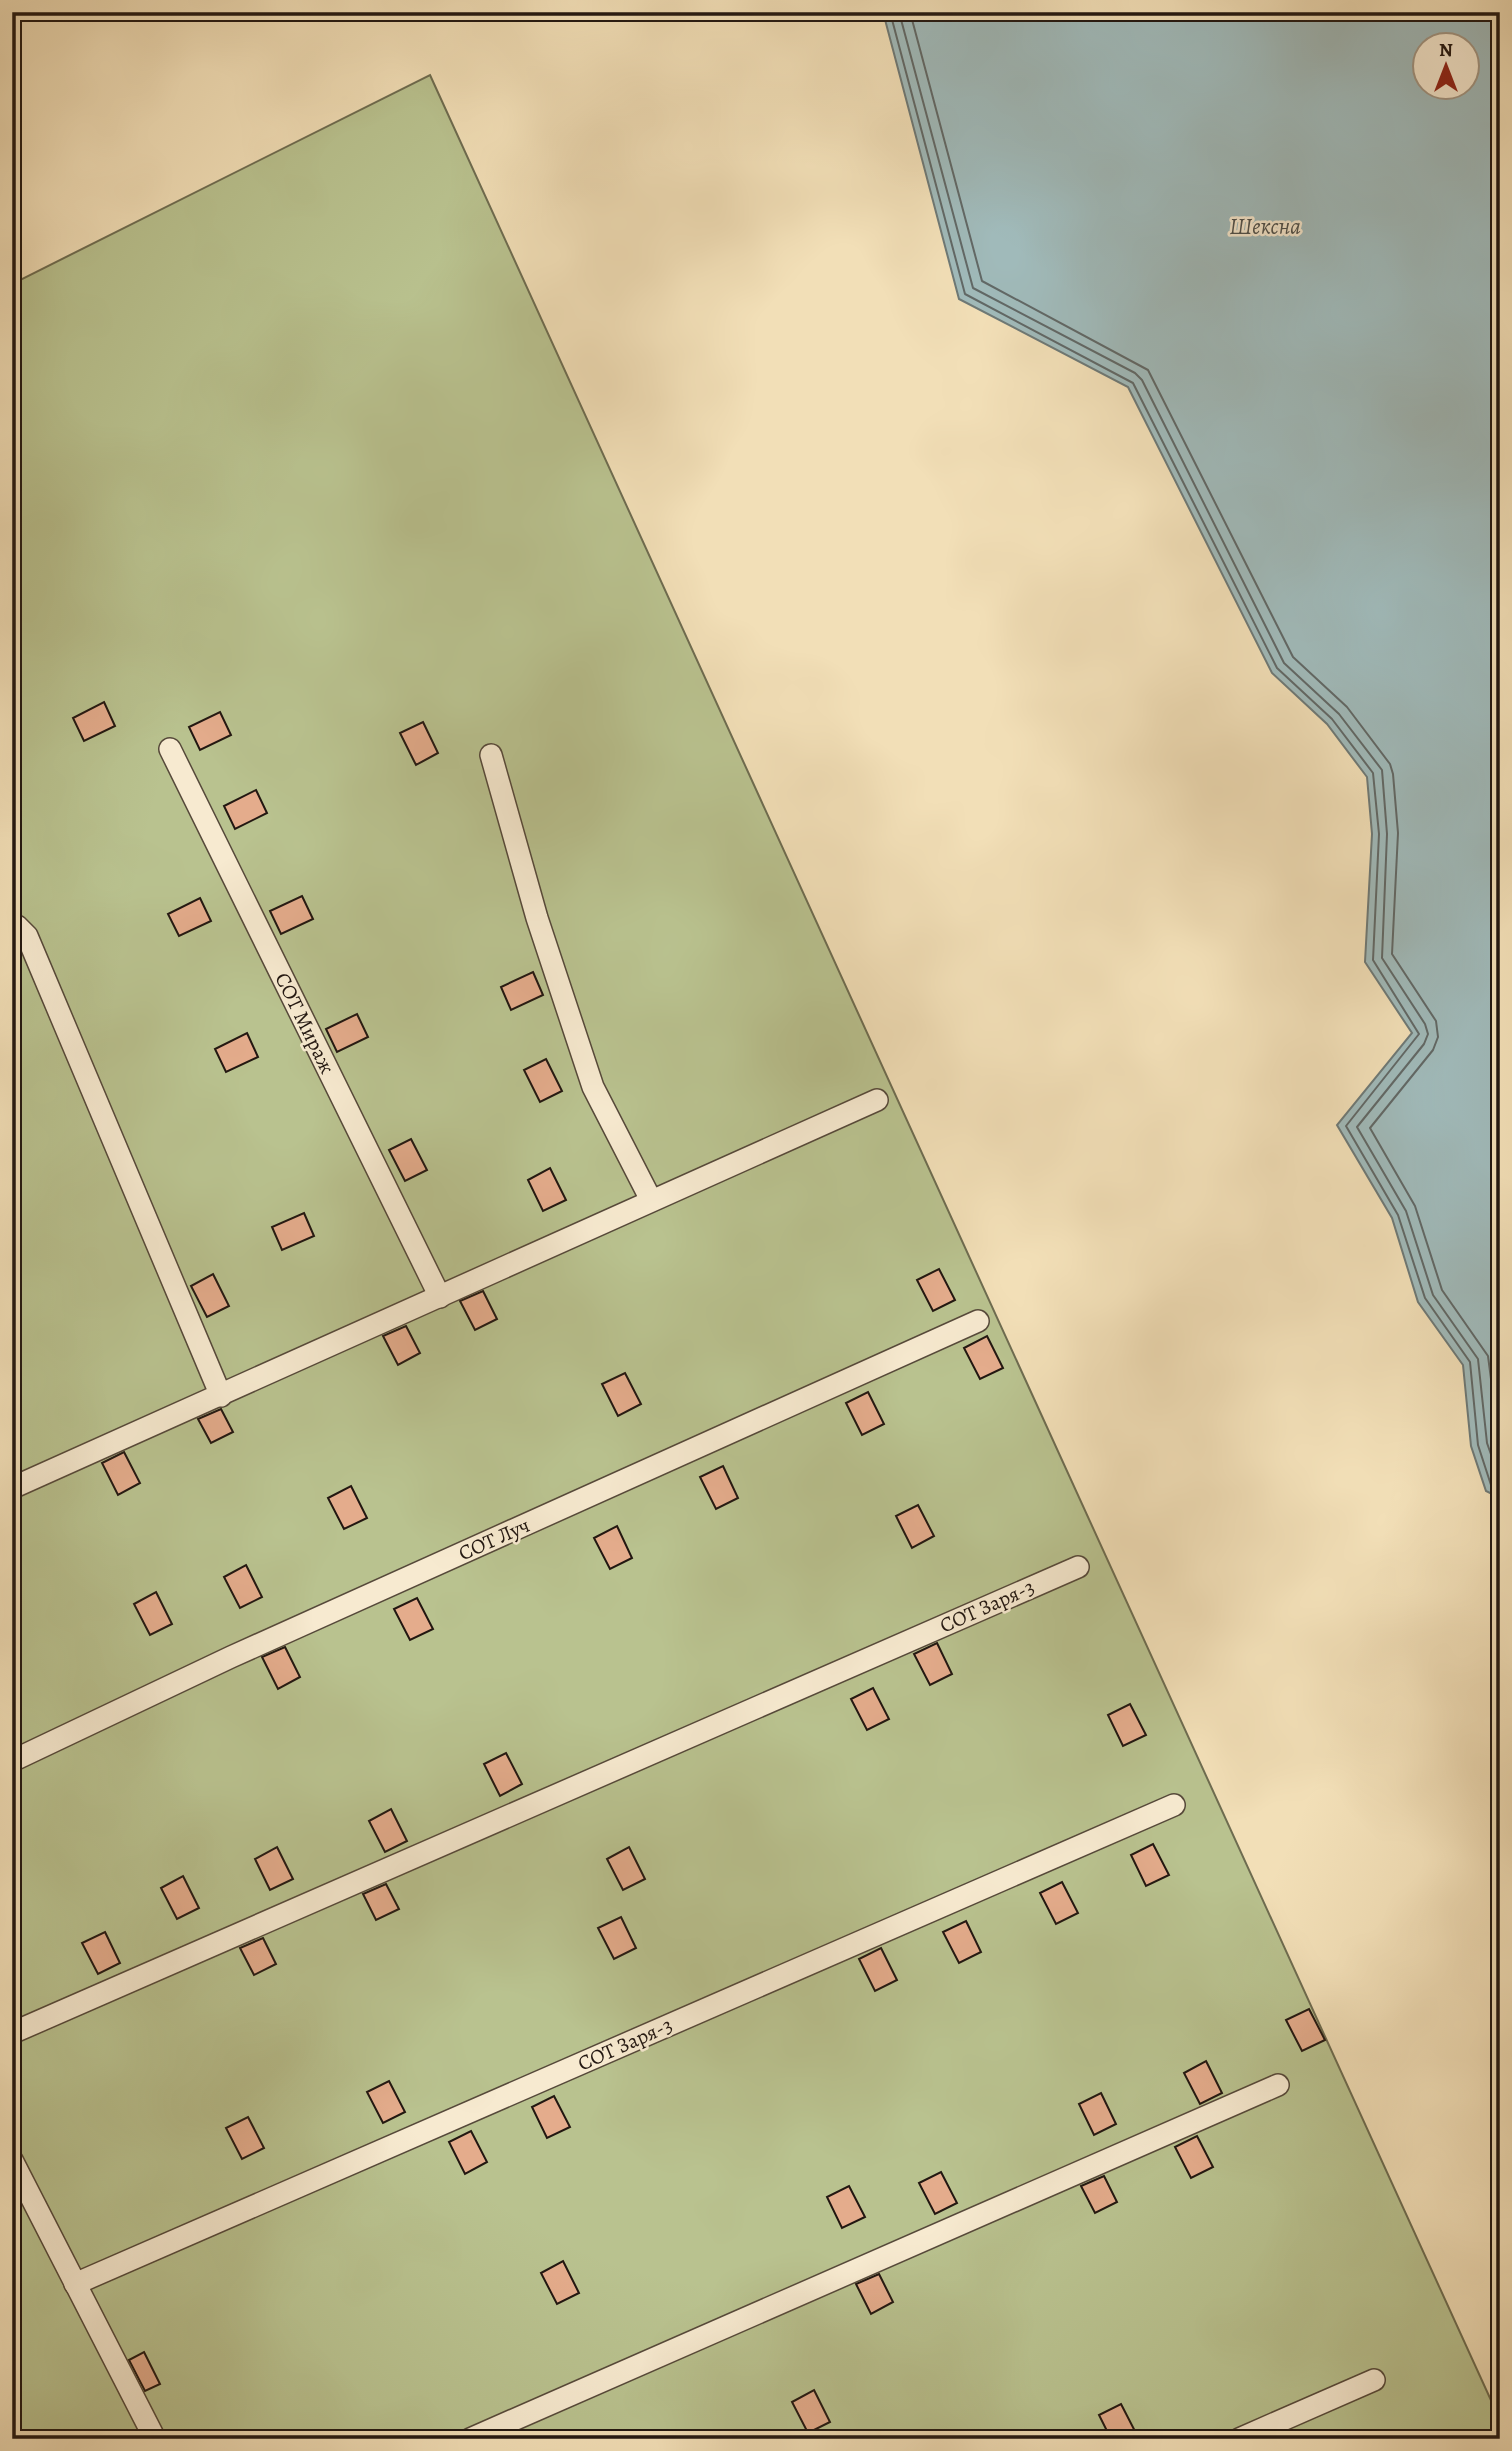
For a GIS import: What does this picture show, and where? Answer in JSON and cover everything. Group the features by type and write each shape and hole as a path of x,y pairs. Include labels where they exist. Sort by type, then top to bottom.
{"street":[{"name":"СОТ Мираж","path":"170,749 440,1297"},
{"path":"491,755 537,918 593,1087 651,1200"},
{"path":"17,926 27,936 221,1396"},
{"path":"12,1488 877,1100"},
{"name":"СОТ Луч","path":"12,1760 232,1657 978,1321"},
{"name":"СОТ Заря-3","path":"12,2033 1078,1567"},
{"name":"СОТ Заря-3","path":"75,2284 1174,1805"},
{"path":"470,2439 1278,2085"},
{"path":"12,2160 155,2439"},
{"path":"1239,2439 1374,2380"}],"green space":[{"path":"430,75 1500,2420 1500,2439 12,2439 12,284"}],"water":[{"name":"Шексна","path":"883,12 1500,12 1500,1498 1486,1491 1471,1446 1463,1365 1418,1302 1392,1218 1337,1125 1412,1033 1365,962 1372,834 1367,777 1327,724 1272,673 1128,387 959,299"}],"building":[{"path":"104,702 115,726 84,741 73,718"},
{"path":"220,712 231,735 200,750 189,727"},
{"path":"423,722 438,753 416,765 400,733"},
{"path":"256,790 267,813 235,829 224,806"},
{"path":"302,896 313,919 281,934 270,911"},
{"path":"200,898 211,921 179,936 168,914"},
{"path":"533,972 543,995 511,1010 501,987"},
{"path":"357,1014 368,1037 337,1052 326,1029"},
{"path":"247,1033 258,1057 226,1072 215,1049"},
{"path":"546,1059 562,1091 540,1102 524,1070"},
{"path":"411,1139 427,1170 405,1181 389,1150"},
{"path":"550,1168 566,1200 543,1211 528,1180"},
{"path":"304,1213 314,1236 282,1250 272,1227"},
{"path":"939,1269 955,1300 933,1311 917,1280"},
{"path":"213,1274 229,1306 207,1317 191,1286"},
{"path":"483,1291 497,1319 475,1330 460,1301"},
{"path":"406,1326 420,1353 398,1365 383,1336"},
{"path":"987,1336 1003,1368 980,1379 964,1348"},
{"path":"625,1373 641,1404 618,1416 602,1384"},
{"path":"868,1392 884,1424 862,1435 846,1403"},
{"path":"221,1409 233,1432 211,1443 198,1419"},
{"path":"124,1452 140,1483 118,1495 102,1463"},
{"path":"723,1466 738,1498 716,1509 700,1477"},
{"path":"351,1486 367,1518 344,1529 328,1498"},
{"path":"918,1505 934,1536 912,1548 896,1516"},
{"path":"617,1526 632,1558 610,1569 594,1538"},
{"path":"246,1565 262,1597 240,1608 224,1577"},
{"path":"156,1592 172,1624 150,1635 134,1604"},
{"path":"417,1598 433,1629 410,1640 394,1609"},
{"path":"937,1643 952,1674 930,1685 914,1654"},
{"path":"285,1647 300,1677 278,1689 262,1657"},
{"path":"873,1688 889,1719 867,1730 851,1699"},
{"path":"1130,1704 1146,1735 1123,1746 1108,1715"},
{"path":"506,1753 522,1784 500,1796 484,1764"},
{"path":"391,1809 407,1841 385,1852 369,1821"},
{"path":"1153,1844 1169,1875 1146,1886 1131,1855"},
{"path":"277,1847 293,1879 270,1890 255,1859"},
{"path":"629,1847 645,1879 623,1890 607,1859"},
{"path":"183,1876 199,1908 177,1919 161,1888"},
{"path":"1062,1882 1078,1913 1056,1924 1040,1893"},
{"path":"386,1884 399,1909 376,1920 363,1894"},
{"path":"621,1917 636,1948 614,1959 598,1928"},
{"path":"966,1921 981,1952 959,1963 943,1932"},
{"path":"105,1932 120,1963 98,1974 82,1943"},
{"path":"263,1938 276,1964 254,1975 240,1948"},
{"path":"881,1948 897,1980 875,1991 859,1959"},
{"path":"1309,2009 1325,2040 1302,2051 1286,2020"},
{"path":"1206,2061 1222,2093 1200,2104 1184,2073"},
{"path":"389,2081 405,2112 383,2123 367,2092"},
{"path":"1101,2093 1116,2124 1094,2135 1079,2104"},
{"path":"554,2096 570,2127 547,2138 532,2107"},
{"path":"248,2117 264,2148 242,2159 226,2128"},
{"path":"471,2131 487,2162 465,2174 449,2142"},
{"path":"1197,2136 1213,2167 1191,2178 1175,2147"},
{"path":"941,2172 957,2203 935,2214 919,2183"},
{"path":"1104,2176 1117,2202 1095,2213 1081,2186"},
{"path":"849,2186 865,2217 842,2228 827,2197"},
{"path":"563,2261 579,2293 557,2304 541,2273"},
{"path":"879,2274 893,2302 871,2314 856,2284"},
{"path":"144,2352 160,2384 145,2391 129,2360"},
{"path":"814,2390 830,2422 808,2433 792,2402"},
{"path":"1121,2404 1139,2439 1111,2439 1099,2415"}]}
